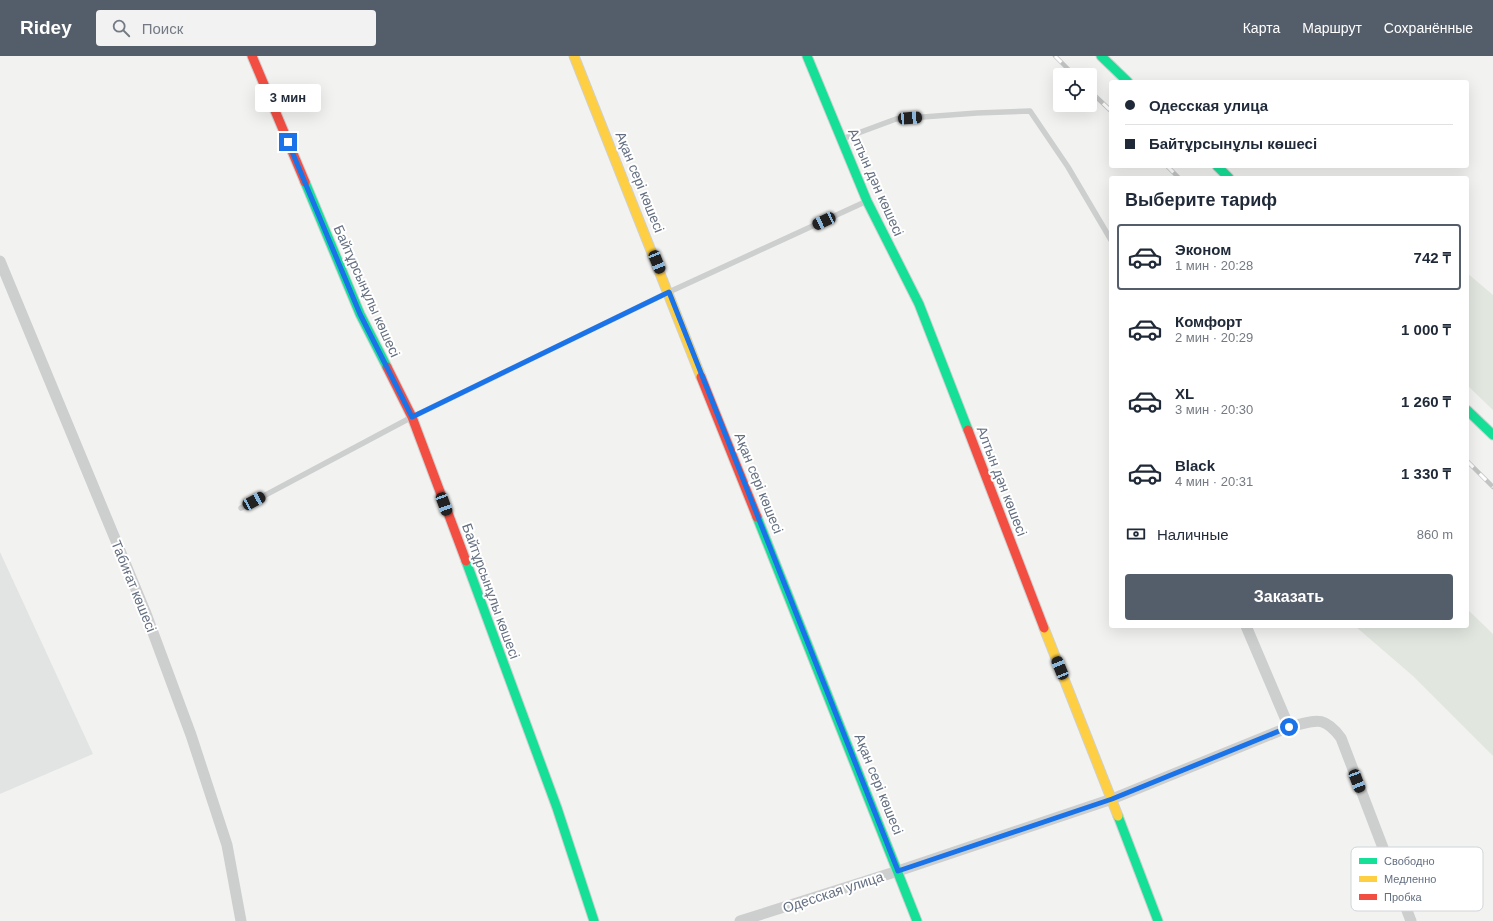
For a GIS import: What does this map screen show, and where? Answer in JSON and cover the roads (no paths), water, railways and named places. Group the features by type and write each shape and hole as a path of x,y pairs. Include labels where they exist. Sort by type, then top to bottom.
{"street":[{"name":"Байтұрсынұлы көшесі","path":"252,56 360,314 412,417 557,808 594,921"},
{"name":"Ақан сері көшесі","path":"574,56 669,292 917,921"},
{"name":"Алтын дән көшесі","path":"807,56 867,201 919,304 1158,921"},
{"path":"1101,56 1126,80"},
{"path":"1219,168 1227,176"},
{"name":"Табиғат көшесі","path":"0,261 145,611 191,736 226,845 241,921"},
{"path":"1469,412 1493,435"},
{"path":"1247,628 1289,727"},
{"name":"Одесская улица","path":"740,921 898,871 1112,799 1289,727 1318,720 1331,726 1341,738 1383,847"},
{"name":"Одесская улица","path":"1407,911 1411,921"}],"lane":[{"path":"842,139 896,119 1030,111 1068,167 1109,237"},
{"path":"241,508 412,417 669,292 867,201"}],"railway":[{"path":"1055,56 1067,68"},
{"path":"1097,98 1109,109"},
{"path":"1169,168 1177,176"},
{"path":"1469,463 1493,487"}]}
